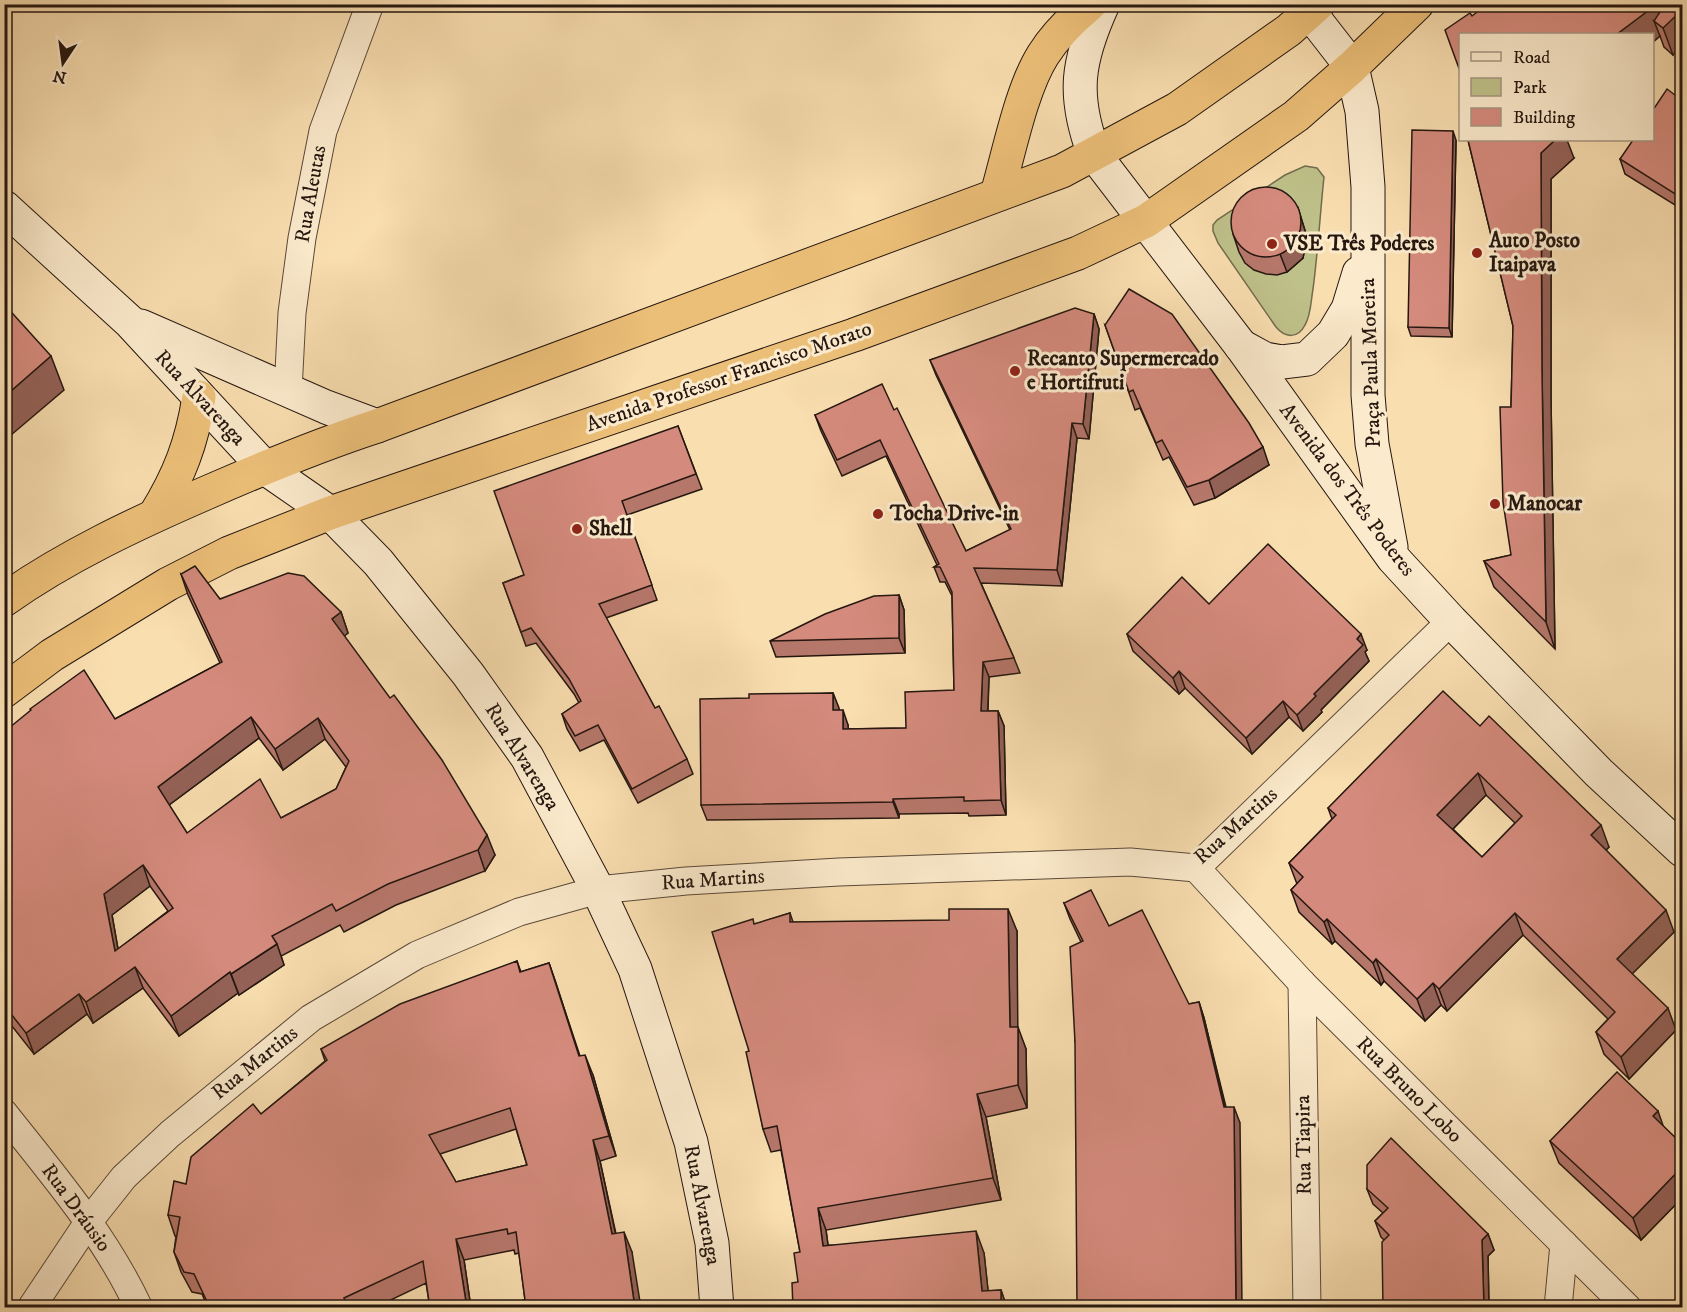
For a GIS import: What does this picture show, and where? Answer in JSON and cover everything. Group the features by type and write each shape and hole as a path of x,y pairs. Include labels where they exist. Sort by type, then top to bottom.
{"highway":[{"path":"997,194 1028,86 1043,55 1061,31 1090,4"},
{"name":"Avenida Professor Francisco Morato","path":"4,691 52,655 168,584 229,553 330,513 854,335 1078,253 1146,220 1296,117 1417,4"},
{"path":"4,600 75,556 155,515 316,446 377,426 1062,171 1177,109 1289,30 1310,7"},
{"path":"155,515 171,489 184,460 194,429 199,397"}],"main road":[{"path":"1094,154 1080,109 1080,82 1088,43 1103,4"},
{"name":"Praça Paula Moreira","path":"1310,7 1352,67 1363,121 1368,187 1368,404 1372,444 1393,558"},
{"name":"Avenida dos Três Poderes","path":"1094,154 1241,346 1393,558 1599,773 1683,850"},
{"name":"Rua Alvarenga","path":"4,207 130,322 264,468 330,513 378,562 468,674 527,757 598,890 635,969 691,1142 712,1243 717,1308"},
{"path":"1241,346 1265,359 1282,362 1307,359 1333,334 1348,309 1367,246"},
{"name":"Rua Alvarenga","path":"130,322 288,391 377,426"}],"street":[{"name":"Rua Aleutas","path":"288,391 292,313 322,131 370,4"},
{"name":"Rua Martins","path":"31,1308 89,1221 124,1177 170,1134 311,1018 417,955 519,912 598,890 686,881 910,870 1130,862 1196,868 1451,621"},
{"name":"Rua Bruno Lobo","path":"1196,868 1302,983 1628,1308"},
{"name":"Rua Tiapira","path":"1302,983 1307,1308"},
{"name":"Rua Dráusio","path":"4,1113 89,1221 128,1285 139,1308"},
{"path":"1558,1308 1564,1245"}],"green space":[{"path":"1305,166 1317,168 1324,177 1316,261 1307,321 1299,333 1287,335 1276,327 1218,243 1213,225 1217,220 1285,175"}],"building":[{"path":"1487,4 1657,4 1618,33 1459,33 1459,68 1445,30 1470,13 1472,16"},
{"path":"1665,4 1683,4 1683,9 1663,28 1654,21"},
{"path":"1667,89 1683,101 1683,199 1620,159 1632,141 1654,141 1654,108"},
{"path":"1412,130 1453,131 1449,328 1408,327"},
{"path":"1468,141 1554,141 1541,153 1546,622 1484,561 1511,555 1503,502 1500,407 1511,407 1513,326"},
{"name":"VSE Três Poderes","path":"1266,187 1285,193 1295,203 1301,222 1295,241 1285,251 1266,257 1247,251 1237,241 1231,222 1237,203 1247,193"},
{"path":"1129,289 1172,314 1249,423 1263,447 1209,480 1187,487 1162,440 1156,443 1133,390 1129,392 1105,325"},
{"path":"4,304 51,356 4,397"},
{"path":"1075,308 1094,314 1083,424 1072,423 1057,570 974,568 1014,658 983,662 981,711 998,711 1001,800 964,801 964,797 893,799 893,802 701,805 700,699 749,698 749,694 833,693 833,710 843,710 843,729 906,728 905,692 954,690 952,592 940,567 934,567 939,564 880,440 837,460 815,415 882,384 894,410 897,408 966,551 1011,529 930,360"},
{"path":"678,426 696,474 622,501 652,585 599,604 655,708 659,706 687,759 632,789 598,725 575,736 562,714 581,701 569,679 531,628 521,632 503,583 524,575 494,491"},
{"path":"1268,544 1361,634 1357,639 1363,645 1314,694 1316,696 1297,715 1283,701 1246,738 1179,671 1173,678 1127,634 1182,577 1209,604"},
{"path":"195,566 220,599 288,573 304,576 341,612 332,619 390,698 394,695 442,760 487,835 478,850 388,884 336,911 332,904 272,936 277,944 231,974 230,972 171,1016 135,967 86,1002 79,994 26,1033 4,1005 4,732 30,709 84,670 115,719 222,662 181,574","holes":["251,717 275,749 318,718 349,761 336,789 281,818 260,779 187,833 158,787","143,865 173,908 115,951 104,894"]},
{"path":"899,595 899,638 770,641 825,614 874,596"},
{"path":"1443,691 1480,726 1489,716 1601,825 1591,835 1666,910 1617,959 1668,1008 1621,1057 1596,1032 1615,1012 1515,913 1439,989 1433,983 1417,999 1376,959 1373,963 1327,919 1324,922 1291,890 1303,877 1289,863 1336,815 1328,808","holes":["1478,773 1522,816 1482,857 1437,815"]},
{"path":"1091,890 1109,926 1142,910 1189,1004 1199,1002 1224,1107 1234,1107 1236,1308 1077,1308 1075,1042 1070,947 1083,941 1064,903"},
{"path":"949,909 1008,909 1010,1027 1018,1027 1018,1085 977,1094 993,1178 818,1208 823,1246 976,1231 982,1291 1001,1290 1001,1308 793,1308 792,1283 798,1282 794,1253 800,1252 777,1126 763,1129 746,1052 749,1051 712,932 753,919 754,924 790,913 790,922 949,920"},
{"path":"517,961 520,972 549,963 579,1056 585,1055 609,1136 593,1140 612,1234 624,1232 635,1308 524,1308 523,1300 525,1300 516,1232 508,1234 507,1229 456,1239 467,1308 430,1308 423,1261 344,1298 348,1308 210,1308 194,1274 184,1272 174,1252 180,1217 168,1215 174,1181 186,1184 191,1157 253,1104 261,1114 327,1060 321,1049 400,1004","holes":["510,1108 527,1165 456,1182 429,1135"]},
{"path":"1617,1072 1658,1111 1653,1116 1683,1145 1683,1166 1633,1218 1550,1141"},
{"path":"1391,1138 1488,1234 1482,1240 1484,1308 1383,1308 1382,1242 1389,1235 1375,1221 1388,1208 1367,1189 1367,1165"}],"place":[{"name":"VSE Três Poderes","path":"1272,244"},
{"name":"Auto Posto Itaipava","path":"1477,253"},
{"name":"Recanto Supermercado e Hortifruti","path":"1015,371"},
{"name":"Manocar","path":"1495,504"},
{"name":"Tocha Drive-in","path":"878,514"},
{"name":"Shell","path":"577,529"}]}
